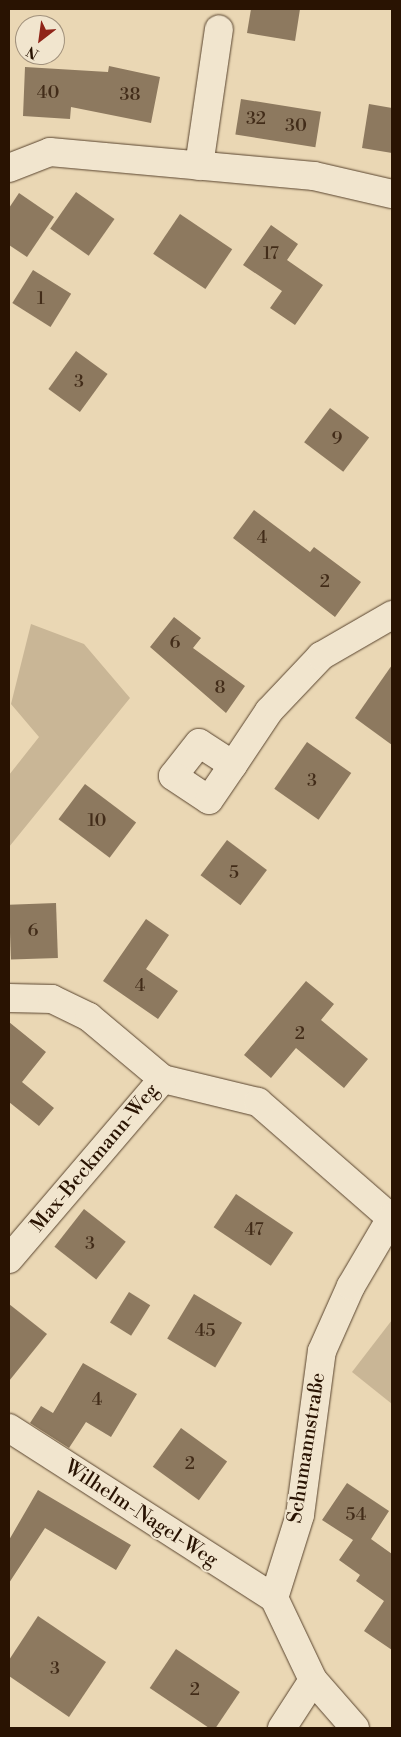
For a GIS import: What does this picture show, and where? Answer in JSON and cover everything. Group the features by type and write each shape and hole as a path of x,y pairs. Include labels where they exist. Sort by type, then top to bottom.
{"street":[{"path":"200,166 219,29"},
{"path":"9,168 50,152 314,176 392,194"},
{"path":"233,765 269,710 321,656 392,615"},
{"name":"Max-Beckmann-Weg","path":"9,998 52,999 89,1017 162,1079 258,1102 391,1218"},
{"name":"Max-Beckmann-Weg","path":"9,1259 162,1079"},
{"name":"Schumannstraße","path":"274,1598 300,1515 322,1351 350,1286 391,1218"},
{"name":"Wilhelm-Nagel-Weg","path":"9,1428 274,1598"},
{"path":"274,1598 314,1680 355,1728"},
{"path":"282,1728 314,1680"}],"shaded area":[{"path":"31,624 84,644 130,698 9,847 9,775 39,737 11,704"},
{"path":"392,1320 392,1404 352,1372"}],"building":[{"path":"251,9 300,9 295,41 247,33"},
{"path":"109,66 160,77 151,123 71,107 70,119 23,116 25,67 108,72"},
{"path":"241,99 321,112 315,147 235,135"},
{"path":"369,104 392,108 392,153 362,148"},
{"path":"76,192 115,219 89,256 50,229"},
{"path":"19,193 54,217 27,257 9,245 9,208"},
{"path":"180,214 232,249 205,289 153,254"},
{"path":"271,225 298,244 287,260 323,285 295,325 270,308 282,291 243,265"},
{"path":"33,270 71,294 50,327 12,303"},
{"path":"76,351 108,374 80,412 48,389"},
{"path":"330,408 369,437 343,472 304,442"},
{"path":"254,510 310,552 314,547 361,582 335,617 233,538"},
{"path":"174,617 201,638 193,648 245,686 226,713 150,647"},
{"path":"392,665 392,745 355,718"},
{"path":"307,742 351,773 319,820 274,789"},
{"path":"85,784 136,823 110,858 59,819"},
{"path":"227,840 267,870 240,905 201,875"},
{"path":"56,903 58,958 11,960 9,905"},
{"path":"146,919 169,935 146,969 178,991 158,1019 103,981"},
{"path":"306,981 334,1004 321,1020 368,1059 344,1088 296,1048 271,1078 244,1055"},
{"path":"9,1022 46,1052 22,1082 54,1108 39,1126 9,1102"},
{"path":"236,1194 293,1233 271,1266 214,1227"},
{"path":"84,1209 126,1242 96,1279 54,1247"},
{"path":"129,1292 150,1305 131,1336 110,1323"},
{"path":"194,1294 242,1323 215,1367 167,1339"},
{"path":"9,1304 47,1334 9,1381"},
{"path":"83,1363 137,1394 111,1437 86,1422 69,1448 30,1423 41,1406 53,1413"},
{"path":"181,1428 227,1462 199,1500 153,1467"},
{"path":"347,1483 389,1511 371,1539 392,1554 392,1650 364,1631 384,1601 356,1581 360,1575 339,1560 353,1540 322,1520"},
{"path":"38,1490 131,1545 116,1570 45,1528 9,1583 9,1540"},
{"path":"38,1616 106,1662 69,1717 9,1676 9,1660"},
{"path":"176,1649 240,1692 216,1728 209,1728 150,1688"}]}
